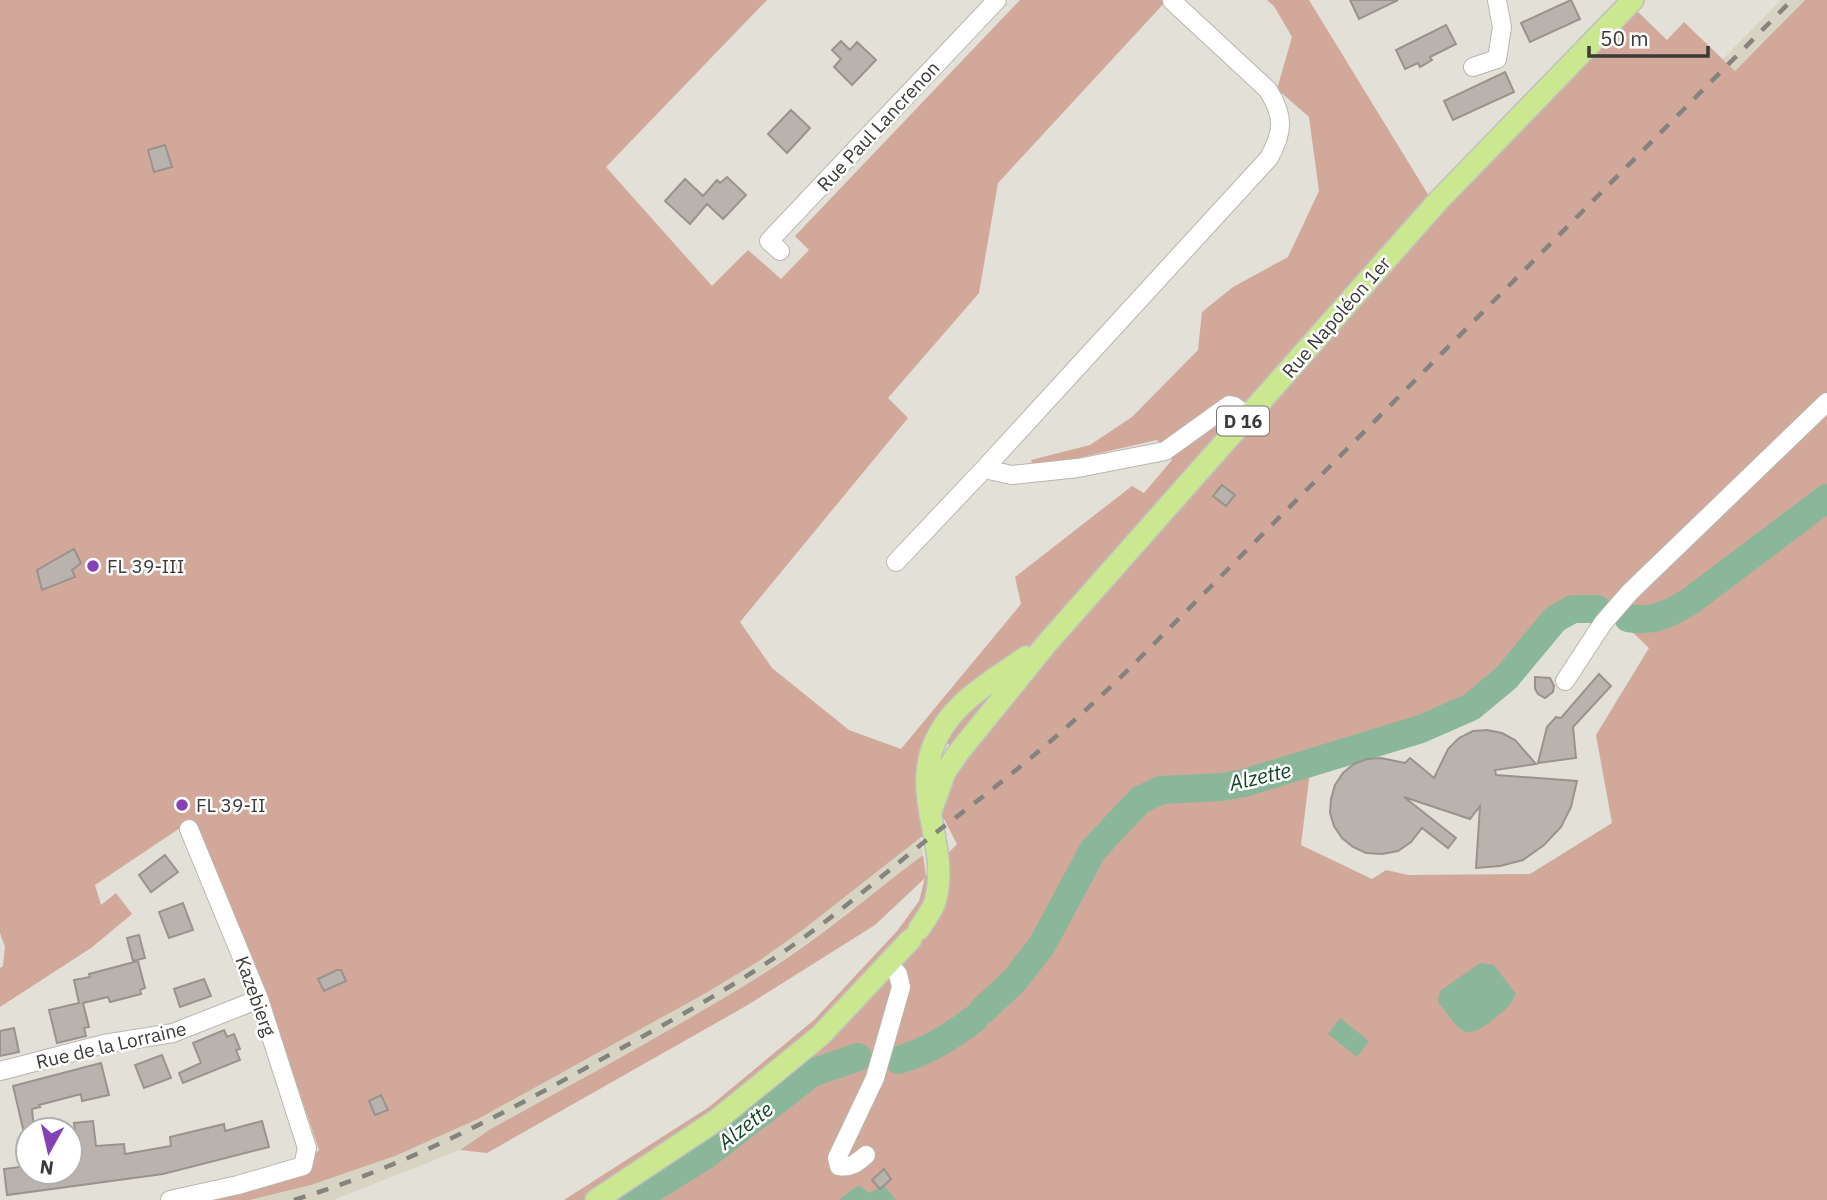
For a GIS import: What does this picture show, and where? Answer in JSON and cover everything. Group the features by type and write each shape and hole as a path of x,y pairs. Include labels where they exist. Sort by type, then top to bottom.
{"main road":[{"name":"Rue Napoléon 1er","path":"888,964 915,934 934,904 939,877 926,788 927,765 951,716 980,690 1048,642 1444,194 1633,0"},
{"name":"D 16","path":"596,1200 718,1119 821,1035 888,964"}],"street":[{"name":"Rue Paul Lancrenon","path":"780,251 769,241 997,0"},
{"path":"1473,67 1497,59 1502,27 1497,0"},
{"path":"895,562 984,469 1269,158 1278,142 1281,124 1277,106 1268,90 1172,1"},
{"path":"1565,681 1603,624 1630,592 1827,402"},
{"path":"984,469 1012,475 1078,468 1165,451 1228,405 1248,416"},
{"name":"Kazebierg","path":"170,1200 238,1185 303,1166 307,1148 259,999 189,829"},
{"path":"866,1155 848,1168 839,1166 837,1158 839,1148 875,1079 901,987 898,974 888,964"},
{"name":"Rue de la Lorraine","path":"0,1070 104,1044 173,1033 259,999"}],"shaded area":[{"path":"0,0 767,0 606,167 712,286 748,250 781,279 809,250 795,236 1020,0 1167,0 998,183 979,293 888,398 908,418 740,622 772,668 849,730 901,749 1021,604 1015,577 1132,486 1144,493 1172,460 1157,440 1034,468 1031,460 1090,445 1132,417 1198,350 1202,312 1233,287 1288,257 1319,191 1309,117 1277,89 1292,37 1274,6 1267,0 1309,0 1440,214 1637,11 1667,40 1684,22 1735,71 1805,0 1827,0 1827,1200 564,1200 709,1107 814,1020 898,930 919,901 925,878 875,925 746,1006 487,1153 460,1150 489,1130 766,972 826,930 923,855 926,876 957,844 944,819 759,961 478,1119 395,1156 311,1185 250,1200 170,1200 303,1166 319,1150 266,994 186,824 95,885 101,905 116,893 132,914 91,948 0,1007 0,968 3,966 5,947 0,933","holes":["165,145 172,167 154,172 148,150","1573,609 1597,609 1627,618 1625,625 1649,648 1596,735 1612,823 1530,874 1408,875 1386,870 1372,879 1301,845 1311,763 1421,729 1471,707 1506,678 1555,619","939,737 958,752 926,788"]},
{"path":"1781,0 1805,0 1735,71 1723,59"},
{"path":"920,837 923,855 768,970 712,1006 489,1130 460,1150 333,1200 250,1200 311,1185 395,1156 478,1119 759,961 804,929"},
{"path":"1480,963 1494,965 1516,994 1494,1019 1475,1031 1468,1032 1457,1026 1438,1002 1440,991"},
{"path":"1340,1018 1369,1041 1357,1057 1328,1034"},
{"path":"859,1185 869,1193 884,1185 896,1200 838,1200"}],"building":[{"path":"1350,0 1398,0 1359,19"},
{"path":"1571,0 1580,19 1530,42 1521,23"},
{"path":"1446,25 1456,44 1430,57 1432,60 1420,67 1418,63 1405,69 1396,50"},
{"path":"841,41 850,50 857,42 876,60 852,85 834,67 841,59 832,50"},
{"path":"1505,72 1514,92 1453,120 1444,101"},
{"path":"791,110 810,128 787,153 768,134"},
{"path":"165,145 172,167 154,172 148,150"},
{"path":"727,177 746,195 723,219 707,204 690,224 665,201 685,179 703,196 717,180 720,183"},
{"path":"1222,485 1235,495 1226,506 1213,496"},
{"path":"74,549 81,563 72,570 75,577 42,590 37,570"},
{"path":"1599,674 1611,686 1573,727 1576,758 1538,763 1547,727 1556,717 1561,718"},
{"path":"1535,677 1550,678 1554,686 1553,692 1545,698 1538,694"},
{"path":"1473,731 1502,733 1515,740 1536,764 1495,770 1496,775 1577,781 1571,807 1561,827 1544,845 1523,860 1476,868 1480,806 1470,819 1404,797 1456,838 1448,848 1422,828 1411,842 1398,851 1382,854 1366,853 1342,838 1330,813 1331,799 1335,785 1343,773 1354,764 1381,758 1405,763 1410,758 1434,778 1448,749 1459,738"},
{"path":"165,855 178,872 151,892 139,875"},
{"path":"183,903 193,930 169,938 159,912"},
{"path":"139,935 145,958 133,961 127,938"},
{"path":"138,961 145,988 140,990 141,994 110,1002 108,997 83,1003 89,1027 84,1028 86,1036 57,1043 49,1010 79,1003 74,980"},
{"path":"341,970 346,981 324,991 318,979"},
{"path":"204,979 211,996 180,1007 174,989"},
{"path":"14,1028 19,1052 0,1056 0,1031"},
{"path":"224,1030 227,1037 234,1034 240,1049 236,1050 240,1060 183,1083 179,1073 201,1063 193,1043"},
{"path":"162,1055 171,1078 144,1088 135,1065"},
{"path":"101,1063 109,1095 82,1101 81,1094 39,1105 40,1107 32,1109 33,1116 20,1116 13,1086"},
{"path":"381,1095 388,1110 375,1115 369,1101"},
{"path":"93,1121 96,1146 124,1144 125,1154 171,1146 170,1137 224,1124 225,1131 262,1121 269,1147 163,1174 84,1185 84,1122"},
{"path":"14,1168 14,1186 74,1186 7,1195 4,1169"},
{"path":"884,1169 891,1179 880,1189 872,1180"}],"waterway":[{"name":"Alzette","path":"1628,618 1660,616 1689,602 1827,498"},
{"name":"Alzette","path":"983,1010 1014,981 1042,945 1093,850 1140,800 1161,790 1222,787 1244,783 1421,729 1471,707 1506,678 1555,619 1573,609 1597,609"},
{"name":"Alzette","path":"899,1060 938,1043 974,1019"},
{"name":"Alzette","path":"634,1200 706,1155 812,1073 858,1057"}],"railway":[{"path":"294,1200 372,1173 484,1122 717,994 809,933 994,788 1063,731 1128,670 1792,0"}],"place":[{"name":"FL 39-III","path":"93,566"},
{"name":"FL 39-II","path":"182,805"}]}
